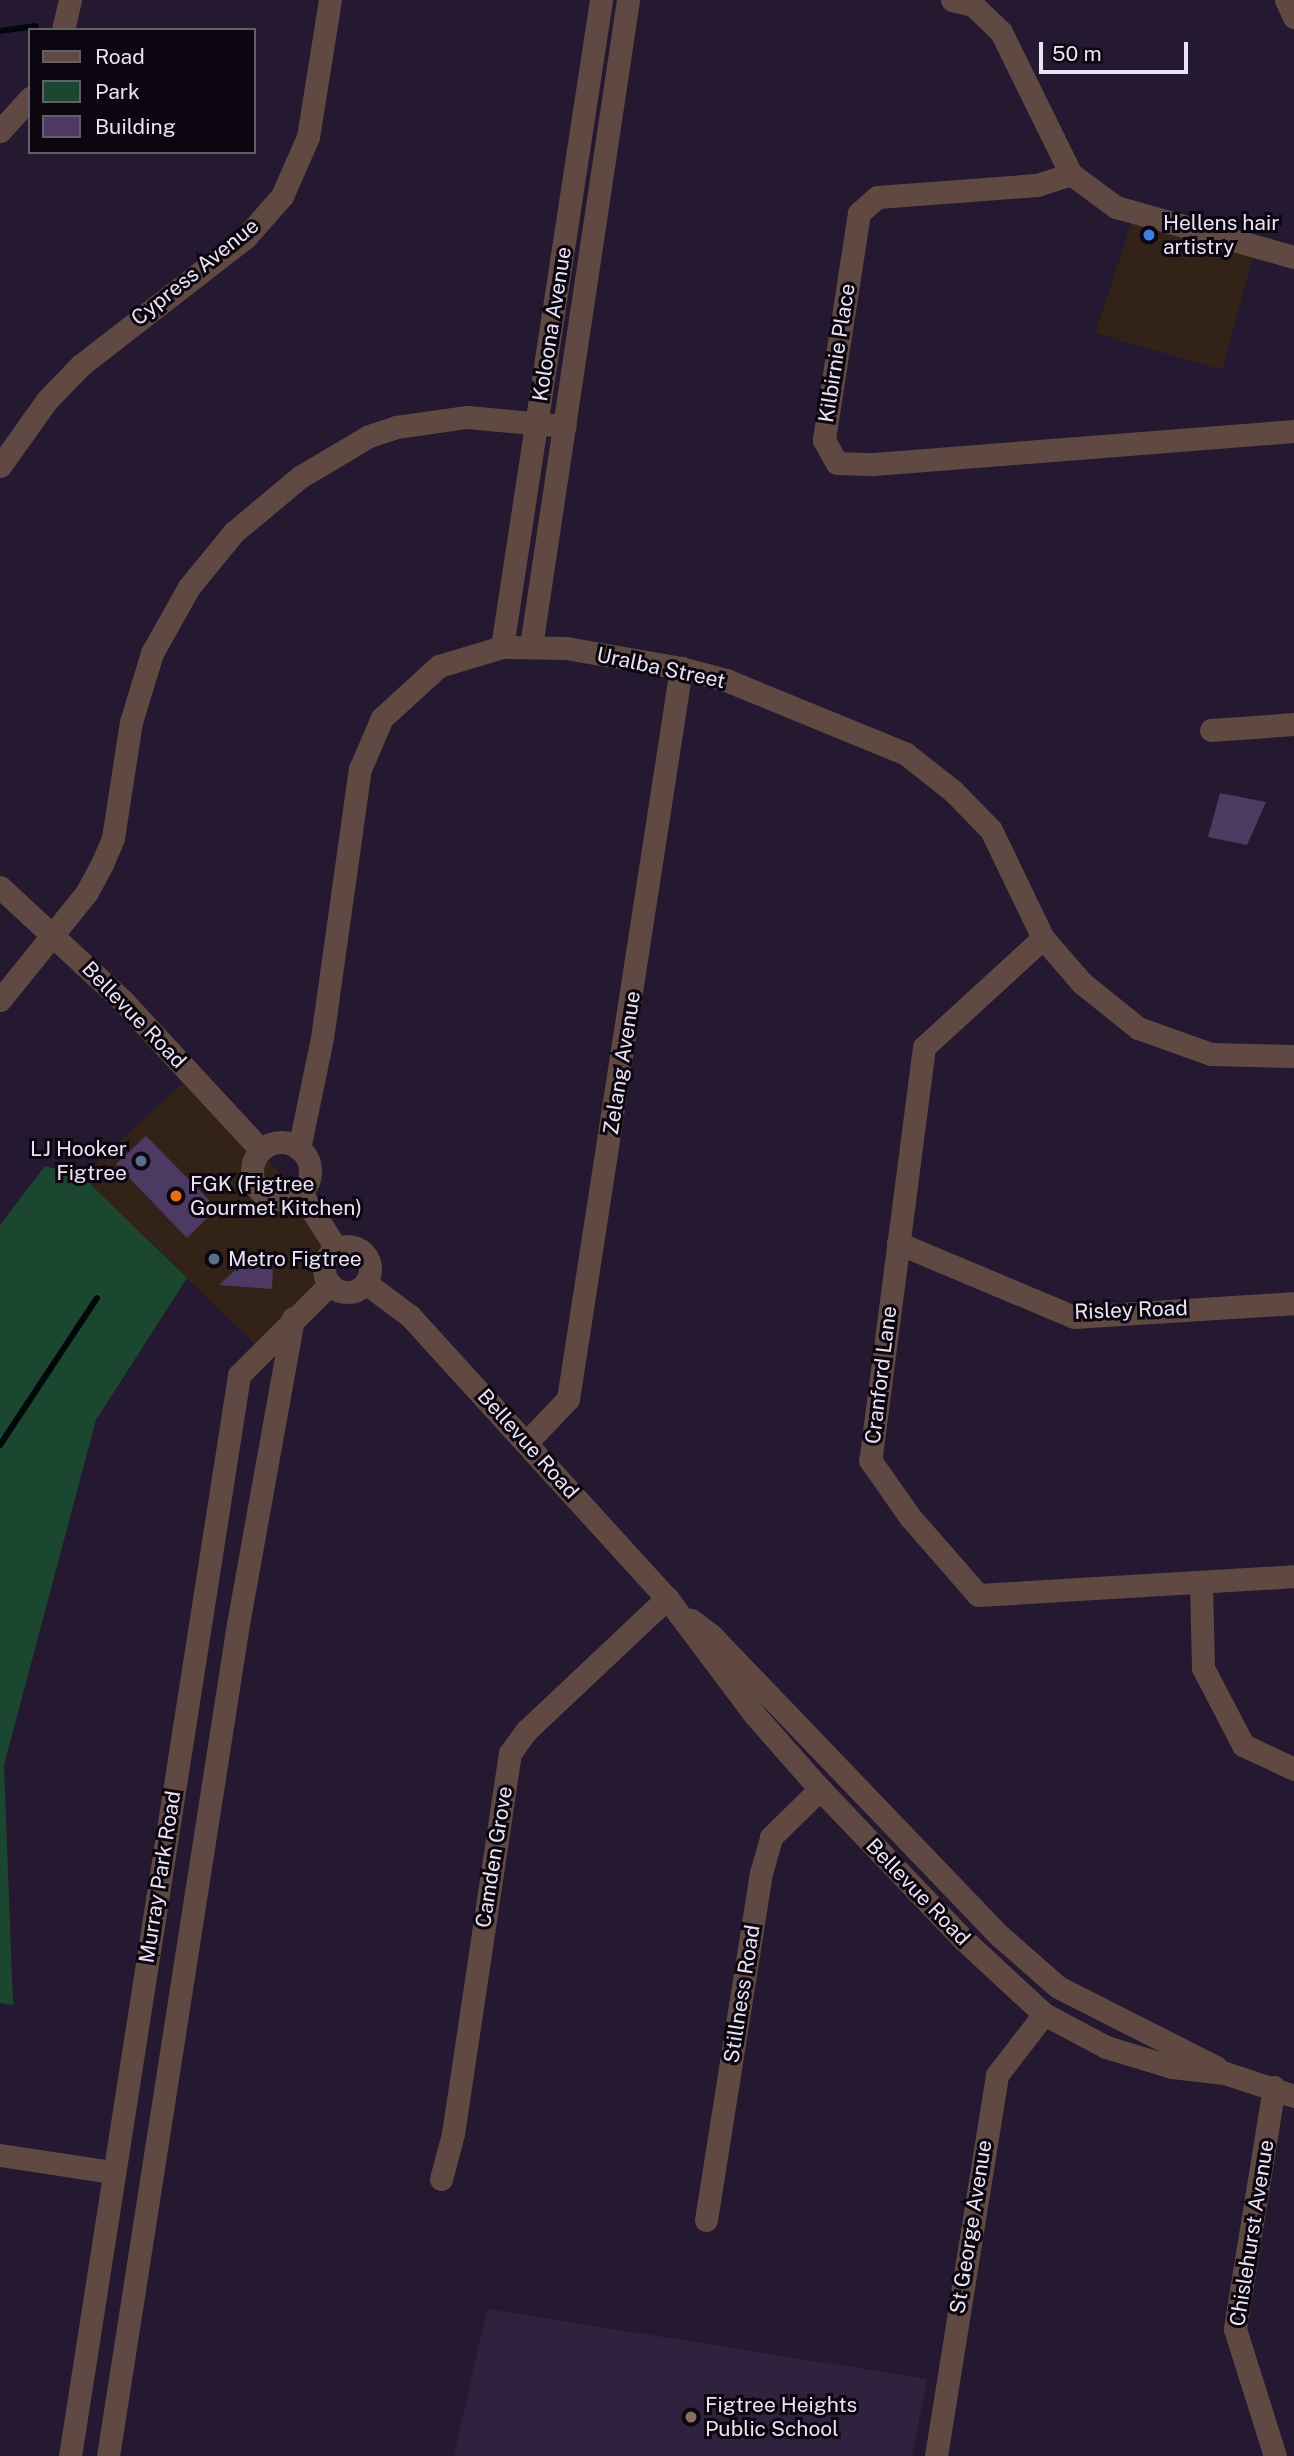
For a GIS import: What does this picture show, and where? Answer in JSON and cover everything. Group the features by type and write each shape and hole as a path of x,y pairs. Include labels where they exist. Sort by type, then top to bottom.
{"street":[{"path":"63,28 70,0"},
{"name":"Cypress Avenue","path":"0,466 47,400 81,365 246,237 282,196 308,137 330,0"},
{"name":"Koloona Avenue","path":"502,647 601,0"},
{"name":"Koloona Avenue","path":"531,646 628,0"},
{"path":"952,0 973,5 1001,32 1071,174 1116,207 1294,257"},
{"path":"1286,0 1294,17"},
{"path":"0,131 28,100"},
{"path":"582,126 609,131"},
{"name":"Kilbirnie Place","path":"1071,174 1037,185 877,197 859,213 824,440 837,463 1294,431"},
{"path":"0,1000 87,892 113,838 131,722 152,653 189,587 234,532 300,477 369,436 430,419 467,417 565,426"},
{"name":"Uralba Street","path":"299,1149 322,1038 360,769 382,718 439,666 502,647 531,646 681,668 726,680 906,754 953,791 991,830 1043,938 1082,983 1138,1028 1211,1054 1294,1056"},
{"name":"Zelang Avenue","path":"527,1442 568,1399 681,668"},
{"path":"1211,730 1294,724"},
{"name":"Bellevue Road","path":"0,887 55,933 261,1150"},
{"name":"Cranford Lane","path":"1043,938 924,1046 870,1460 910,1517 978,1595 1294,1577"},
{"path":"280,1142 299,1149 310,1175 301,1192 282,1201 263,1195 252,1178 254,1158 261,1150 280,1142"},
{"path":"301,1192 336,1248"},
{"name":"Risley Road","path":"898,1243 1074,1317 1294,1303"},
{"path":"348,1245 361,1250 370,1268 367,1284 346,1291 330,1284 324,1265 336,1248 348,1245"},
{"name":"Murray Park Road","path":"70,2456 239,1375 293,1318 330,1284"},
{"name":"Bellevue Road","path":"367,1284 410,1316 674,1605 737,1693 820,1789 963,1939 1044,2014 1106,2047 1172,2067 1225,2073"},
{"name":"Murray Park Road","path":"108,2456 238,1624 293,1318"},
{"path":"1201,1584 1203,1668 1244,1745 1294,1769"},
{"name":"Bellevue Road","path":"674,1605 711,1634 954,1891 1058,1987 1225,2073 1284,2092"},
{"name":"Camden Grove","path":"440,2179 453,2134 510,1753 526,1731 674,1605"},
{"path":"201,1616 238,1624"},
{"name":"Stillness Road","path":"706,2220 761,1873 771,1837 820,1789"},
{"name":"St George Avenue","path":"936,2456 997,2076 1044,2014"},
{"name":"Chislehurst Avenue","path":"1275,2456 1235,2329 1284,2092"},
{"path":"0,2155 113,2172"}],"shaded area":[{"path":"1135,212 1256,246 1222,370 1095,333"},
{"path":"185,1081 301,1193 332,1251 324,1265 326,1277 262,1351 82,1176"},
{"name":"Figtree Heights Public School","path":"487,2309 927,2379 912,2456 454,2456"}],"green space":[{"path":"45,1166 82,1176 187,1278 96,1420 4,1765 13,2005 0,2003 0,1225"}],"building":[{"path":"1220,793 1266,802 1247,845 1208,837"},
{"name":"FGK (Figtree Gourmet Kitchen)","path":"146,1136 217,1208 187,1238 116,1164"},
{"path":"243,1263 273,1264 272,1289 219,1285"}],"waterway":[{"path":"0,31 36,26"},
{"path":"0,1445 97,1298"}],"place":[{"name":"Hellens hair artistry","path":"1149,235"},
{"name":"LJ Hooker Figtree","path":"141,1161"},
{"name":"FGK (Figtree Gourmet Kitchen)","path":"176,1196"},
{"name":"Metro Figtree","path":"214,1259"},
{"name":"Figtree Heights Public School","path":"691,2417"}]}
